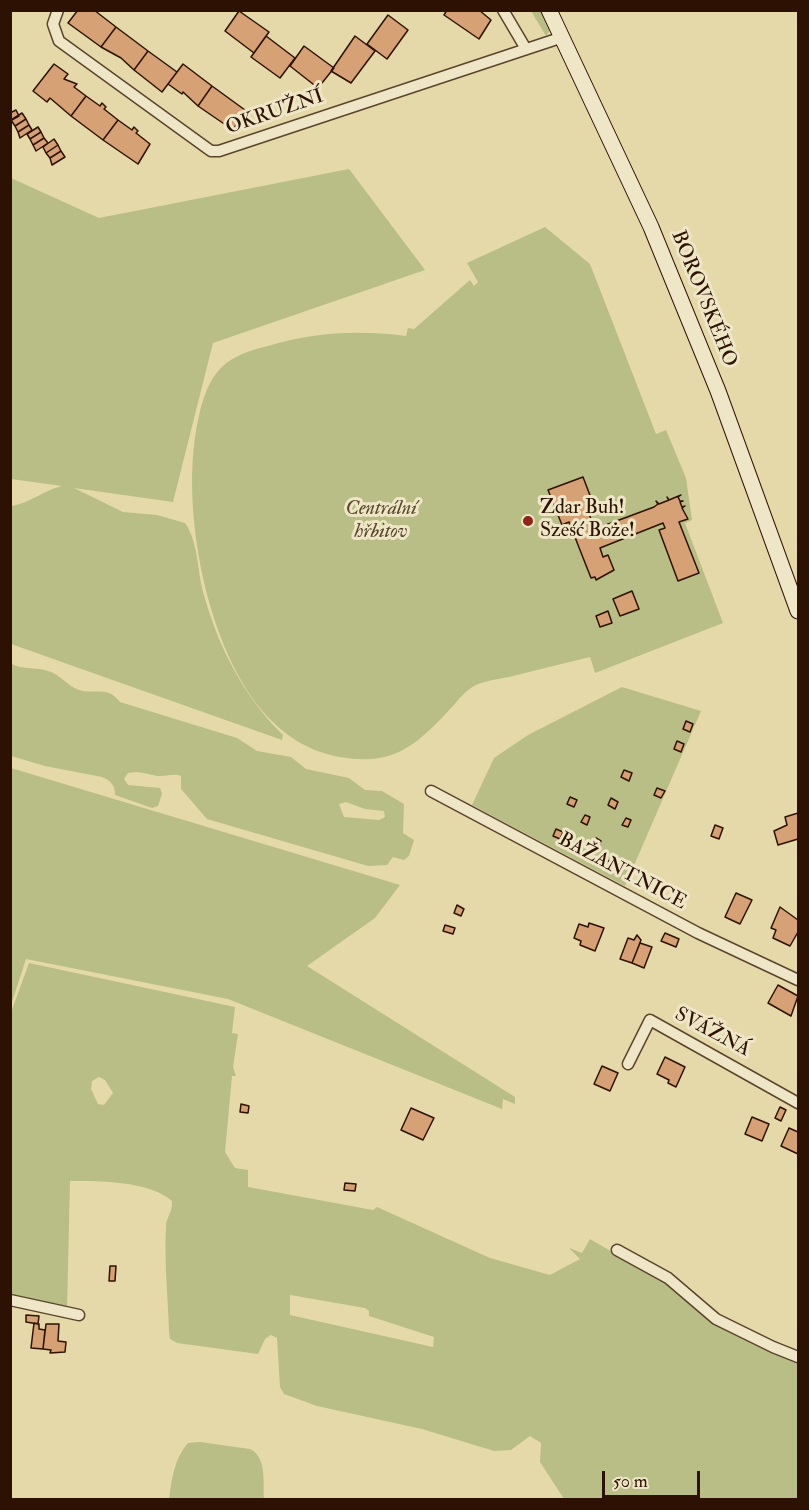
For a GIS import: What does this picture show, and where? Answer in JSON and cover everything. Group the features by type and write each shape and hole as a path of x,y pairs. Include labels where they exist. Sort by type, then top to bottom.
{"main road":[{"name":"BOROVSKÉHO","path":"549,10 660,249 728,416 798,611"}],"street":[{"name":"OKRUŽNÍ","path":"58,10 54,24 59,41 201,147 219,151 562,37"},
{"path":"504,10 526,49"},
{"name":"BAŽANTNICE","path":"431,791 698,933 798,980"},
{"name":"SVÁŽNÁ","path":"628,1064 650,1020 798,1103"},
{"path":"617,1250 668,1278 716,1319 798,1357"},
{"path":"10,1299 79,1316"}],"green space":[{"path":"531,11 543,11 551,29 546,36"},
{"path":"349,169 425,270 213,343 173,502 74,488 123,512 157,515 185,523 193,539 210,614 225,652 256,704 283,735 282,740 11,644 11,506 24,503 62,486 11,479 11,178 99,218"},
{"name":"Centrální hřbitov","path":"545,227 590,264 656,434 666,430 686,478 692,520 685,523 723,623 595,673 590,657 480,683 466,692 422,737 400,752 387,756 374,759 347,758 324,753 303,744 275,724 252,697 233,664 217,627 205,587 197,545 192,465 196,431 207,389 216,373 232,359 285,341 336,334 370,333 406,336 408,328 414,329 470,280 474,286 478,282 467,263"},
{"path":"10,663 51,672 78,690 107,692 120,702 237,738 257,751 291,757 306,769 349,778 365,790 382,791 404,804 403,833 414,840 409,856 404,860 393,857 387,865 368,866 207,819 181,789 181,776 128,773 124,779 128,785 160,788 162,794 158,806 152,808 115,795 112,784 102,777 45,766 11,756","holes":["346,802 365,809 384,811 385,817 379,820 344,817 339,804"]},
{"path":"622,687 701,711 625,886 472,805 494,758 528,735"},
{"path":"11,768 400,885 375,918 307,966 515,1097 515,1104 503,1099 502,1109 228,999 26,959 11,1005"},
{"path":"29,963 235,1007 232,1033 238,1034 233,1067 236,1076 232,1076 225,1152 235,1168 248,1170 248,1187 373,1210 377,1207 490,1258 550,1275 580,1259 569,1248 582,1253 590,1239 677,1290 706,1318 769,1350 798,1361 798,1499 564,1499 540,1462 541,1443 530,1436 511,1450 494,1451 422,1429 317,1406 284,1394 280,1387 277,1338 271,1335 265,1339 258,1354 177,1343 170,1339 166,1279 166,1223 172,1201 151,1189 124,1183 70,1181 67,1310 11,1297 10,1015","holes":["99,1077 105,1080 113,1093 104,1105 98,1104 91,1089 92,1081","290,1295 365,1308 369,1311 369,1316 434,1337 433,1347 290,1315"]},
{"path":"200,1442 250,1449 255,1453 262,1464 264,1499 169,1499 174,1470 183,1449 188,1443"}],"building":[{"path":"78,10 94,10 116,27 101,47 68,23"},
{"path":"447,10 479,10 491,20 479,39 444,15"},
{"path":"239,11 269,32 254,53 225,31"},
{"path":"388,15 408,30 387,59 367,44"},
{"path":"116,27 148,51 134,70 121,58 101,47"},
{"path":"266,36 295,58 280,78 251,57"},
{"path":"355,36 375,51 351,83 331,71"},
{"path":"304,46 334,68 318,88 290,66"},
{"path":"148,51 177,72 162,92 134,70"},
{"path":"54,64 68,74 64,79 77,84 74,87 86,96 71,116 50,98 47,102 33,91"},
{"path":"183,64 212,86 198,106 183,92 182,94 168,84"},
{"path":"212,86 245,110 233,130 198,106"},
{"path":"86,96 100,106 102,103 106,107 104,109 118,120 103,140 71,116"},
{"path":"16,110 19,116 10,121 10,113"},
{"path":"22,113 26,119 15,126 11,120"},
{"path":"26,119 29,125 18,132 15,126"},
{"path":"118,120 132,130 134,127 138,131 136,133 150,144 138,164 103,140"},
{"path":"29,125 32,130 20,138 18,132"},
{"path":"38,127 41,132 30,139 27,134"},
{"path":"41,132 44,138 33,145 30,139"},
{"path":"44,138 48,143 36,151 33,145"},
{"path":"54,139 58,145 46,153 43,147"},
{"path":"58,145 61,151 50,158 46,153"},
{"path":"61,151 65,157 52,165 50,158"},
{"path":"583,477 596,511 589,514 595,529 654,507 658,504 656,501 659,504 681,495 678,497 680,501 683,501 680,502 682,507 685,506 682,508 688,519 679,522 699,573 678,581 659,530 665,528 663,523 600,548 603,557 608,555 614,570 596,580 595,577 591,578 569,522 562,525 548,490"},
{"path":"632,591 639,609 620,616 613,599"},
{"path":"608,611 612,623 600,627 596,616"},
{"path":"686,721 693,724 690,732 683,729"},
{"path":"677,741 684,744 681,752 674,749"},
{"path":"624,770 632,773 629,781 621,777"},
{"path":"657,788 665,791 661,798 654,795"},
{"path":"570,797 577,800 574,807 567,804"},
{"path":"611,798 618,802 615,809 608,805"},
{"path":"798,813 798,839 778,845 774,831 787,825 785,817"},
{"path":"585,815 590,817 587,825 581,822"},
{"path":"626,818 631,820 628,827 622,825"},
{"path":"715,825 723,828 719,839 711,836"},
{"path":"556,829 563,832 560,839 553,836"},
{"path":"596,838 601,841 598,848 592,846"},
{"path":"606,860 613,863 610,871 603,867"},
{"path":"736,893 752,900 740,924 725,917"},
{"path":"457,905 464,909 461,916 454,913"},
{"path":"780,907 798,920 798,932 790,946 773,938 776,930 771,928"},
{"path":"589,923 604,928 595,951 580,945 581,941 574,938 579,924 588,927"},
{"path":"445,925 455,928 453,934 443,931"},
{"path":"665,933 679,939 676,947 661,941"},
{"path":"637,935 641,940 632,963 620,959 628,938 634,940"},
{"path":"640,943 652,947 644,968 632,963"},
{"path":"778,985 798,996 791,1016 768,1003"},
{"path":"665,1057 685,1067 676,1087 668,1083 669,1080 657,1074"},
{"path":"602,1066 618,1073 610,1091 594,1084"},
{"path":"241,1104 249,1106 248,1113 240,1112"},
{"path":"780,1107 786,1110 781,1121 775,1118"},
{"path":"411,1108 434,1118 423,1140 401,1130"},
{"path":"752,1117 769,1124 762,1141 745,1134"},
{"path":"789,1128 798,1132 798,1154 781,1146"},
{"path":"345,1183 356,1184 355,1191 344,1190"},
{"path":"110,1266 116,1266 115,1281 109,1281"},
{"path":"26,1315 39,1316 38,1324 26,1322"},
{"path":"34,1323 39,1324 39,1329 45,1330 43,1349 31,1348"},
{"path":"46,1324 59,1324 58,1341 66,1342 65,1352 50,1353 51,1350 43,1349"}],"place":[{"name":"Zdar Buh! Sześć Boże!","path":"528,521"}]}
